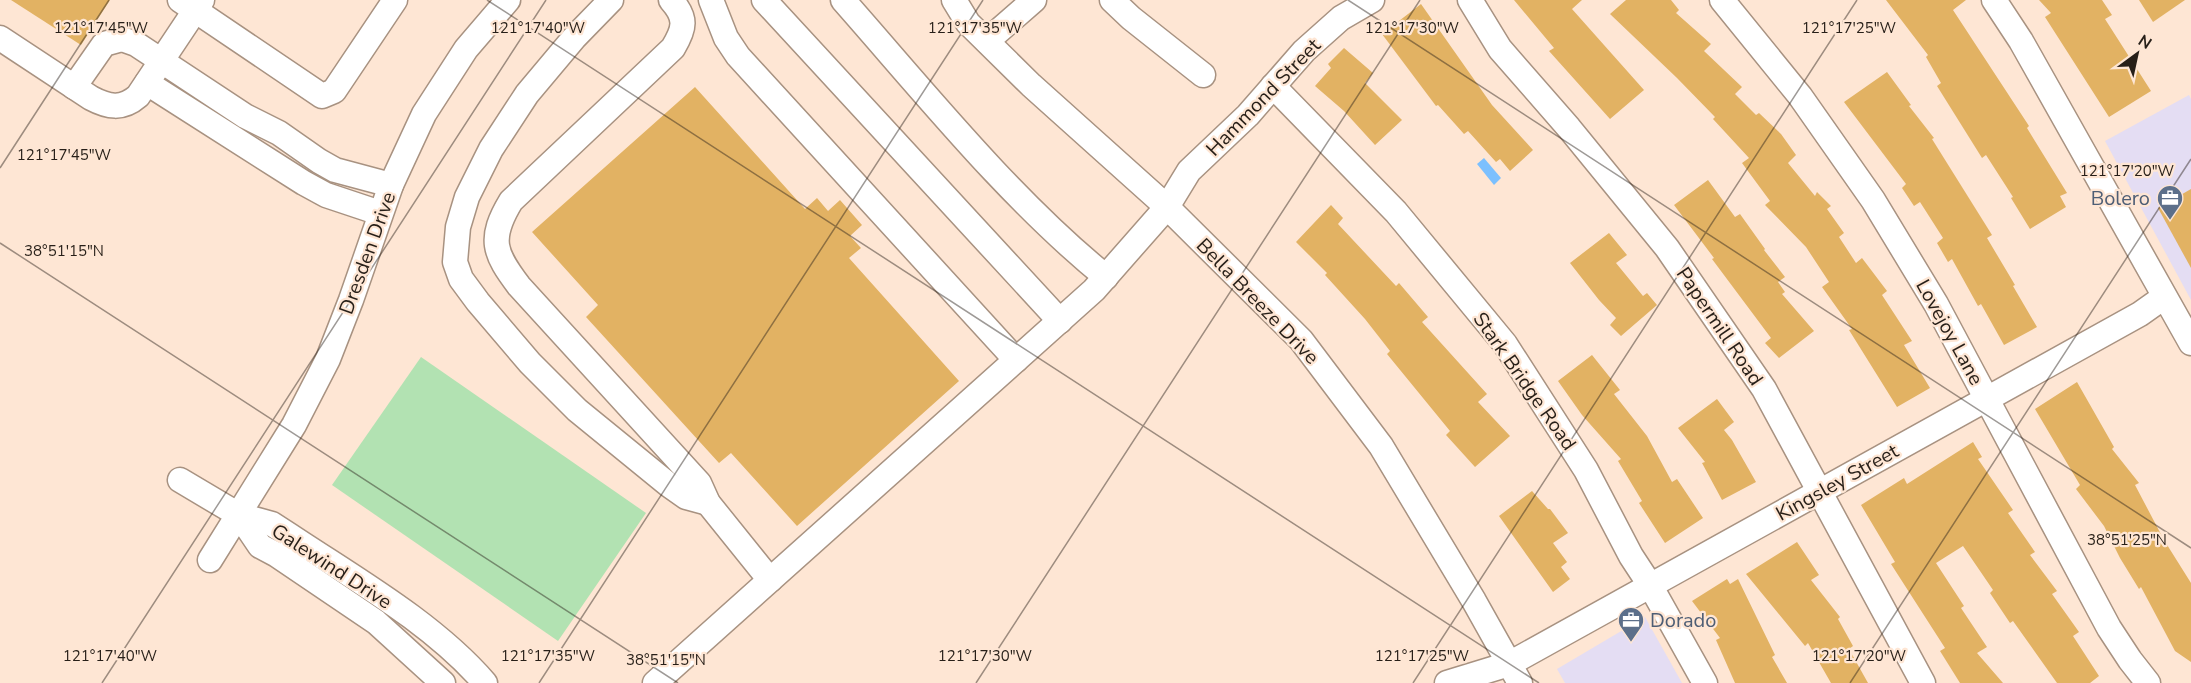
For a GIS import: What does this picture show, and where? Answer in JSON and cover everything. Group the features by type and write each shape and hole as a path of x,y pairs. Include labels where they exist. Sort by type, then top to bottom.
{"street":[{"path":"0,38 106,106 120,106 131,102 147,83 162,61 192,3 322,96 334,91 395,0"},
{"name":"Dresden Drive","path":"210,560 294,426 328,359 351,300 380,213 424,114 445,79 492,17 508,0"},
{"path":"611,0 574,38 527,94 491,149 466,197 458,227 455,262 461,279 478,302 530,363 577,410 669,485 686,497 708,503"},
{"path":"671,0 683,21 682,33 673,48 511,201 502,216 497,232 497,250 501,262 519,286 680,460 699,483 708,503 770,580"},
{"path":"711,0 723,30 738,56 1016,360"},
{"path":"764,0 1060,321"},
{"path":"843,0 988,164 1071,249 1106,277"},
{"name":"Bella Breeze Drive","path":"954,0 968,23 1031,85 1167,207 1301,340 1374,437 1474,601 1514,673"},
{"path":"987,41 1034,0"},
{"path":"1112,0 1131,18 1203,75"},
{"name":"Hammond Street","path":"655,683 1060,321 1106,277 1167,207 1189,171 1248,115 1304,51 1341,18 1372,0"},
{"name":"Papermill Road","path":"1470,0 1500,49 1569,128 1667,248 1764,389 1923,683"},
{"name":"Lovejoy Lane","path":"1722,0 1800,96 1874,200 1936,304 2109,628 2148,683"},
{"path":"1994,0 2021,41 2191,342"},
{"path":"74,87 104,44 122,39 136,44 245,116 279,133 320,161 345,173 391,185"},
{"path":"147,83 304,183 326,195 380,213"},
{"name":"Stark Bridge Road","path":"1274,86 1396,212 1505,344 1586,470 1631,556 1650,585 1705,683"},
{"name":"Kingsley Street","path":"1514,673 1650,585 2140,314 2164,297"},
{"path":"180,480 239,515"},
{"name":"Galewind Drive","path":"239,515 260,546 376,622 443,683"},
{"name":"Galewind Drive","path":"239,515 272,524 426,627 472,668 485,683"},
{"path":"1447,683 1514,673"},
{"path":"1491,683 1514,673"}],"shaded area":[{"name":"Bolero","path":"2189,95 2191,99 2191,300 2105,141"},
{"name":"Dorado","path":"1645,617 1682,683 1565,683 1557,669"}],"green space":[{"path":"421,357 646,513 558,641 332,485"}],"water":[{"path":"1484,158 1501,178 1494,185 1477,164"}],"building":[{"path":"11,0 110,0 81,45"},
{"path":"1514,0 1582,0 1572,9 1644,90 1610,119 1549,51 1554,48"},
{"path":"1626,0 1671,0 1679,10 1676,13 1711,44 1704,51 1742,87 1735,94 1756,115 1759,113 1781,134 1796,155 1788,163 1815,196 1817,192 1831,206 1827,209 1844,233 1839,237 1856,263 1862,258 1887,291 1882,295 1912,341 1904,345 1930,388 1897,407 1849,330 1852,329 1822,287 1829,282 1806,247 1765,205 1770,201 1742,163 1749,158 1713,119 1715,117 1610,14"},
{"path":"1886,0 1966,0 1953,10 2029,126 2027,128 2067,193 2060,196 2066,207 2030,229 1986,155 1982,158 1937,86 1941,83 1926,57 1928,55"},
{"path":"2039,0 2102,0 2112,15 2105,19 2151,91 2109,117 2045,17 2051,13"},
{"path":"2139,0 2185,0 2153,22"},
{"path":"1421,4 1492,105 1533,150 1510,171 1500,159 1496,162 1468,131 1464,134 1438,105 1436,106 1382,34"},
{"path":"1344,48 1373,73 1365,83 1402,120 1375,145 1344,111 1315,86 1331,68 1328,64"},
{"path":"1887,72 1911,105 1909,106 1934,138 1932,139 1992,235 1987,238 2037,327 2004,345 1981,304 1978,306 1952,259 1948,262 1937,243 1943,238 1920,202 1914,206 1902,188 1906,184 1844,102"},
{"path":"695,87 805,209 817,198 828,211 840,200 862,225 850,236 861,248 849,258 959,381 797,526 731,453 719,463 586,317 598,305 532,232"},
{"path":"1708,180 1735,217 1740,214 1785,277 1778,282 1785,292 1782,294 1814,331 1779,358 1765,343 1771,338 1674,205"},
{"path":"2191,189 2191,268 2158,208"},
{"path":"1331,205 1343,218 1338,224 1396,286 1399,283 1428,317 1422,322 1487,394 1478,402 1510,436 1475,467 1446,435 1450,431 1387,354 1390,351 1365,319 1325,275 1327,273 1296,242"},
{"path":"1609,233 1627,255 1616,263 1643,296 1647,293 1657,305 1621,336 1610,325 1616,318 1570,263"},
{"path":"1592,355 1620,390 1614,394 1647,436 1672,482 1677,479 1703,518 1665,543 1639,503 1642,501 1618,461 1621,459 1582,415 1558,381"},
{"path":"2077,382 2114,447 2112,449 2139,483 2135,485 2164,540 2191,583 2191,662 2175,651 2141,587 2139,589 2120,558 2104,526 2076,489 2080,485 2035,409"},
{"path":"1717,399 1734,422 1724,430 1756,482 1722,500 1702,463 1705,462 1678,428"},
{"path":"1973,442 1982,457 1978,459 2013,510 2008,513 2035,552 2030,555 2057,591 2052,594 2079,632 2073,636 2099,676 2090,683 2057,683 2013,621 2010,623 1990,593 1993,590 1963,546 1936,563 1964,606 1961,608 1987,647 1977,653 2003,683 1960,683 1940,651 1945,648 1891,564 1895,562 1861,505 1904,478 1907,484"},
{"path":"1532,491 1550,509 1568,533 1553,543 1567,562 1561,567 1570,579 1553,592 1499,516"},
{"path":"1797,542 1819,575 1811,580 1840,617 1838,619 1853,646 1849,649 1868,683 1831,683 1808,643 1805,646 1746,574"},
{"path":"1727,579 1730,584 1738,579 1775,655 1772,657 1787,683 1735,683 1716,640 1720,638 1692,601"}],"place":[{"name":"Bolero","path":"2170,221"},
{"name":"Dorado","path":"1631,643"}]}
